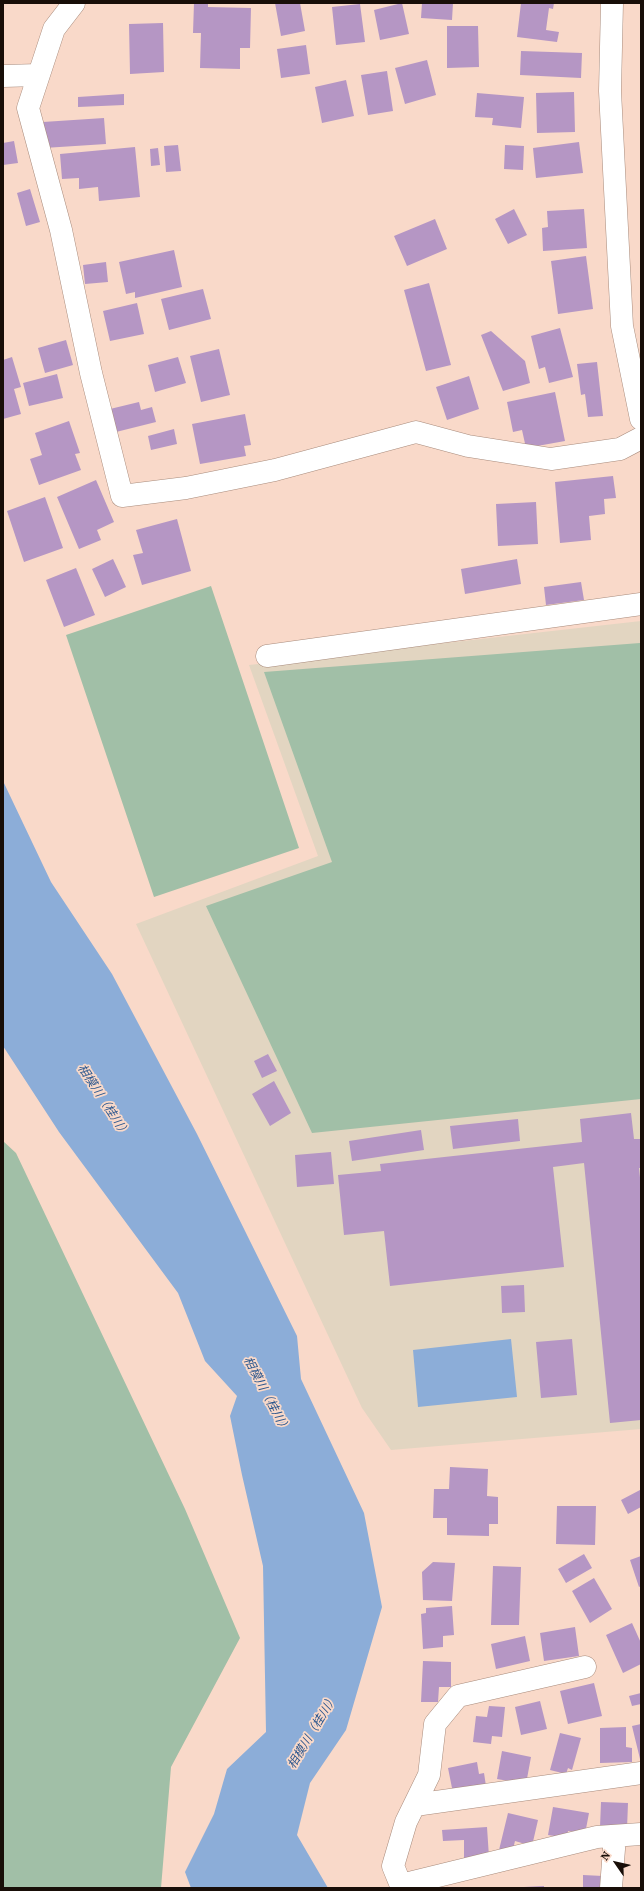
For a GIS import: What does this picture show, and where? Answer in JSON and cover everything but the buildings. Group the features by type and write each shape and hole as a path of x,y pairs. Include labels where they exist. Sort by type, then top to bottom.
{"street":[{"path":"74,3 54,29 28,108 61,230 91,373 122,496 186,488 275,470 416,432 468,446 551,459 620,449 641,438"},
{"path":"612,3 610,91 622,326 641,419"},
{"path":"3,76 39,75"},
{"path":"267,656 641,604"},
{"path":"585,1667 458,1696 435,1724 429,1775 406,1822 393,1866 401,1887 597,1837 641,1834"},
{"path":"415,1805 641,1773"},
{"path":"611,1888 615,1836"}],"shaded area":[{"path":"641,621 641,1429 391,1450 362,1408 136,924 318,856 249,665"}],"green space":[{"path":"211,586 299,848 154,897 66,635"},
{"path":"640,643 641,1099 312,1133 206,906 332,862 264,672"},
{"path":"3,1141 16,1153 185,1509 240,1638 171,1767 161,1888 3,1888"}],"water":[{"name":"相模川（桂川）","path":"3,781 51,882 112,974 197,1134 297,1336 301,1379 364,1513 382,1607 346,1730 310,1783 297,1835 328,1888 191,1888 185,1872 214,1814 227,1769 266,1732 263,1566 230,1416 237,1396 205,1361 178,1293 59,1132 3,1046"},
{"path":"511,1339 517,1397 418,1407 413,1350"}]}
